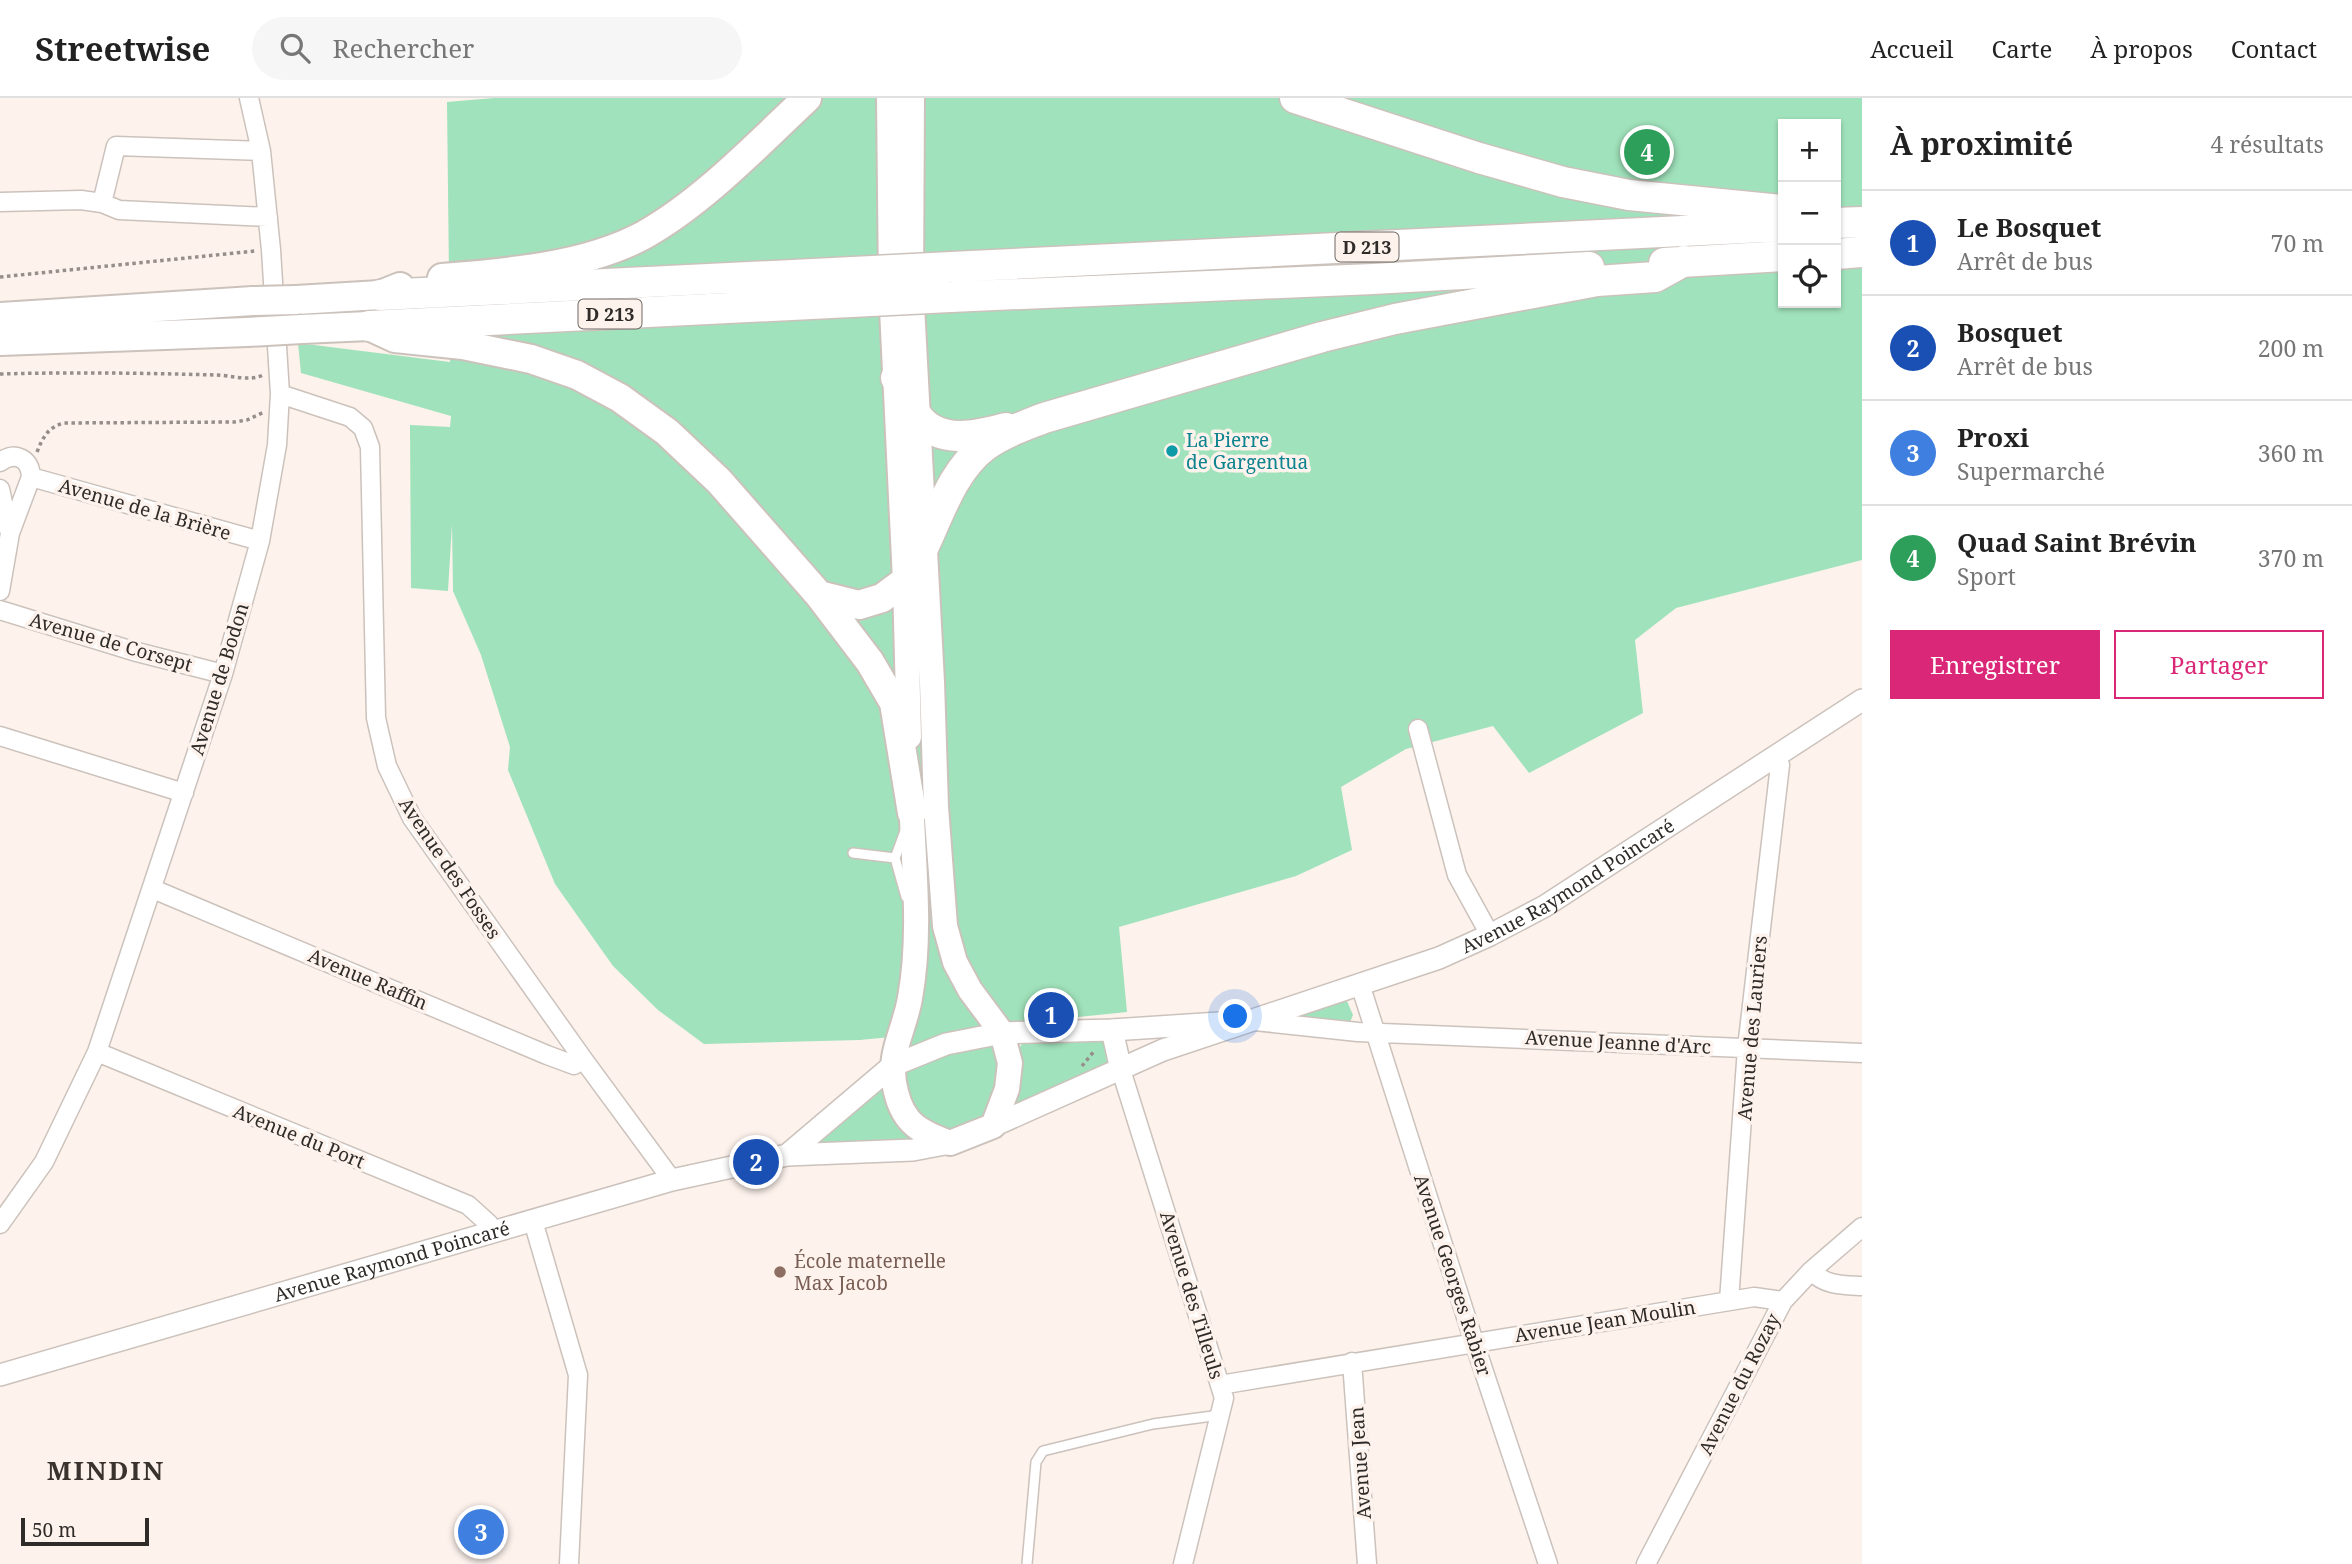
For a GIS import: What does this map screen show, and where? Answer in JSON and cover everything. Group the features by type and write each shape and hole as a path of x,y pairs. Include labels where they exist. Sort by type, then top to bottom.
{"highway":[{"path":"1295,98 1479,158 1563,182 1629,195 1778,210"},
{"name":"D 213","path":"380,295 1778,226"},
{"path":"1841,254 1862,252"},
{"name":"D 213","path":"369,326 1778,256"},
{"path":"896,378 919,418 931,428 943,434 980,435 1371,324 1597,281 1655,277 1684,261"},
{"path":"924,547 962,471 984,447 1044,418"}],"main road":[{"path":"380,295 415,280 525,270 567,261 611,249 644,234 728,172 807,98"},
{"path":"889,98 891,288 905,581 915,928 910,999 894,1049 892,1066 895,1091 905,1118 924,1134 950,1143"},
{"path":"912,98 911,287 936,807 945,926 955,962 970,990 1002,1033 1010,1063 1007,1089 993,1126"},
{"name":"D 213","path":"0,317 380,295"},
{"path":"369,326 395,338 463,345 531,359 578,375 620,398 667,432 719,481 819,595 870,662 894,703 912,813"},
{"name":"D 213","path":"0,341 78,340 369,326"},
{"path":"819,595 859,606 882,598 905,581 924,547"},
{"name":"Avenue Raymond Poincaré","path":"950,1143 993,1126"}],"street":[{"name":"Avenue de Bodon","path":"0,1224 44,1162 97,1052 223,674 260,541 278,445 280,398 268,217 261,151 249,98"},
{"path":"102,203 116,146 261,151"},
{"path":"0,202 81,200 102,203 119,210 268,217"},
{"name":"Avenue des Fosses","path":"280,398 350,416 363,428 370,447 376,718 387,766 412,817 672,1180"},
{"path":"0,462 8,457 19,457 24,460 30,477 9,533 0,591"},
{"path":"9,533 0,487 14,491 24,487 30,477"},
{"name":"Avenue de la Brière","path":"30,477 260,541"},
{"name":"Avenue de Corsept","path":"0,610 133,651 223,674"},
{"name":"Avenue Raymond Poincaré","path":"993,1126 1163,1050 1439,958 1490,935 1545,906 1862,700"},
{"path":"1418,729 1457,875 1490,935"},
{"path":"0,736 184,793"},
{"name":"Avenue des Lauriers","path":"1729,1301 1747,1048 1780,765 1777,755"},
{"name":"Avenue Raffin","path":"153,888 547,1055 574,1065 583,1059"},
{"name":"Avenue Georges Rabier","path":"1360,984 1548,1564"},
{"name":"Avenue Raymond Poincaré","path":"787,1155 892,1066 946,1044 1002,1033 1248,1021"},
{"name":"Avenue Jeanne d'Arc","path":"1248,1021 1358,1031 1862,1053"},
{"path":"1105,1030 1121,1070"},
{"name":"Avenue du Port","path":"97,1052 468,1205 489,1224 491,1232"},
{"name":"Avenue des Tilleuls","path":"1121,1070 1224,1398 1183,1564"},
{"name":"Avenue Raymond Poincaré","path":"0,1375 672,1180 787,1155 913,1150 950,1143"},
{"path":"533,1221 578,1375 569,1564"},
{"name":"Avenue du Rozay","path":"1646,1564 1783,1301 1811,1271 1862,1227"},
{"path":"1811,1271 1819,1280 1833,1285 1862,1286"},
{"name":"Avenue Jean Moulin","path":"1220,1385 1754,1297 1783,1301"},
{"name":"Avenue Jean","path":"1352,1362 1367,1564"}],"lane":[{"path":"912,813 895,858 915,928"},
{"path":"853,853 895,858"},
{"path":"1027,1564 1036,1462 1043,1451 1153,1424 1220,1415"}],"path":[{"path":"0,277 271,250"},
{"path":"0,374 97,372 224,375 253,379 279,366"},
{"path":"30,477 43,438 54,426 64,423 234,422 261,415 280,398"},
{"path":"1084,1086 1079,1078 1079,1070 1095,1050 1105,1030"}],"green space":[{"path":"494,98 1862,98 1862,560 1676,608 1635,640 1643,713 1529,773 1493,726 1406,749 1341,787 1352,850 1296,876 1119,927 1127,1012 981,1027 912,1047 909,1043 911,1035 860,1040 704,1044 658,1010 613,966 555,884 508,770 510,747 481,655 453,591 452,524 448,591 411,588 410,425 450,427 451,416 301,373 298,343 450,362 447,102"},
{"path":"1344,998 1353,1015 1350,1022 1295,1019 1294,1014"},
{"path":"1105,1038 1112,1063 1014,1106 1016,1053 1024,1041"},
{"path":"994,1044 998,1054 998,1082 983,1119 954,1131 929,1127 905,1097 905,1069 931,1056"},
{"path":"883,1085 913,1135 912,1139 814,1150 809,1143"}],"place":[{"name":"Quad Saint Brévin","path":"1647,152"},
{"name":"La Pierre de Gargentua","path":"1172,451"},
{"name":"Le Bosquet","path":"1051,1015"},
{"name":"Bosquet","path":"756,1162"},
{"name":"École maternelle Max Jacob","path":"780,1272"},
{"name":"Proxi","path":"481,1532"}],"district":[{"name":"MINDIN","path":"106,1470"}]}
